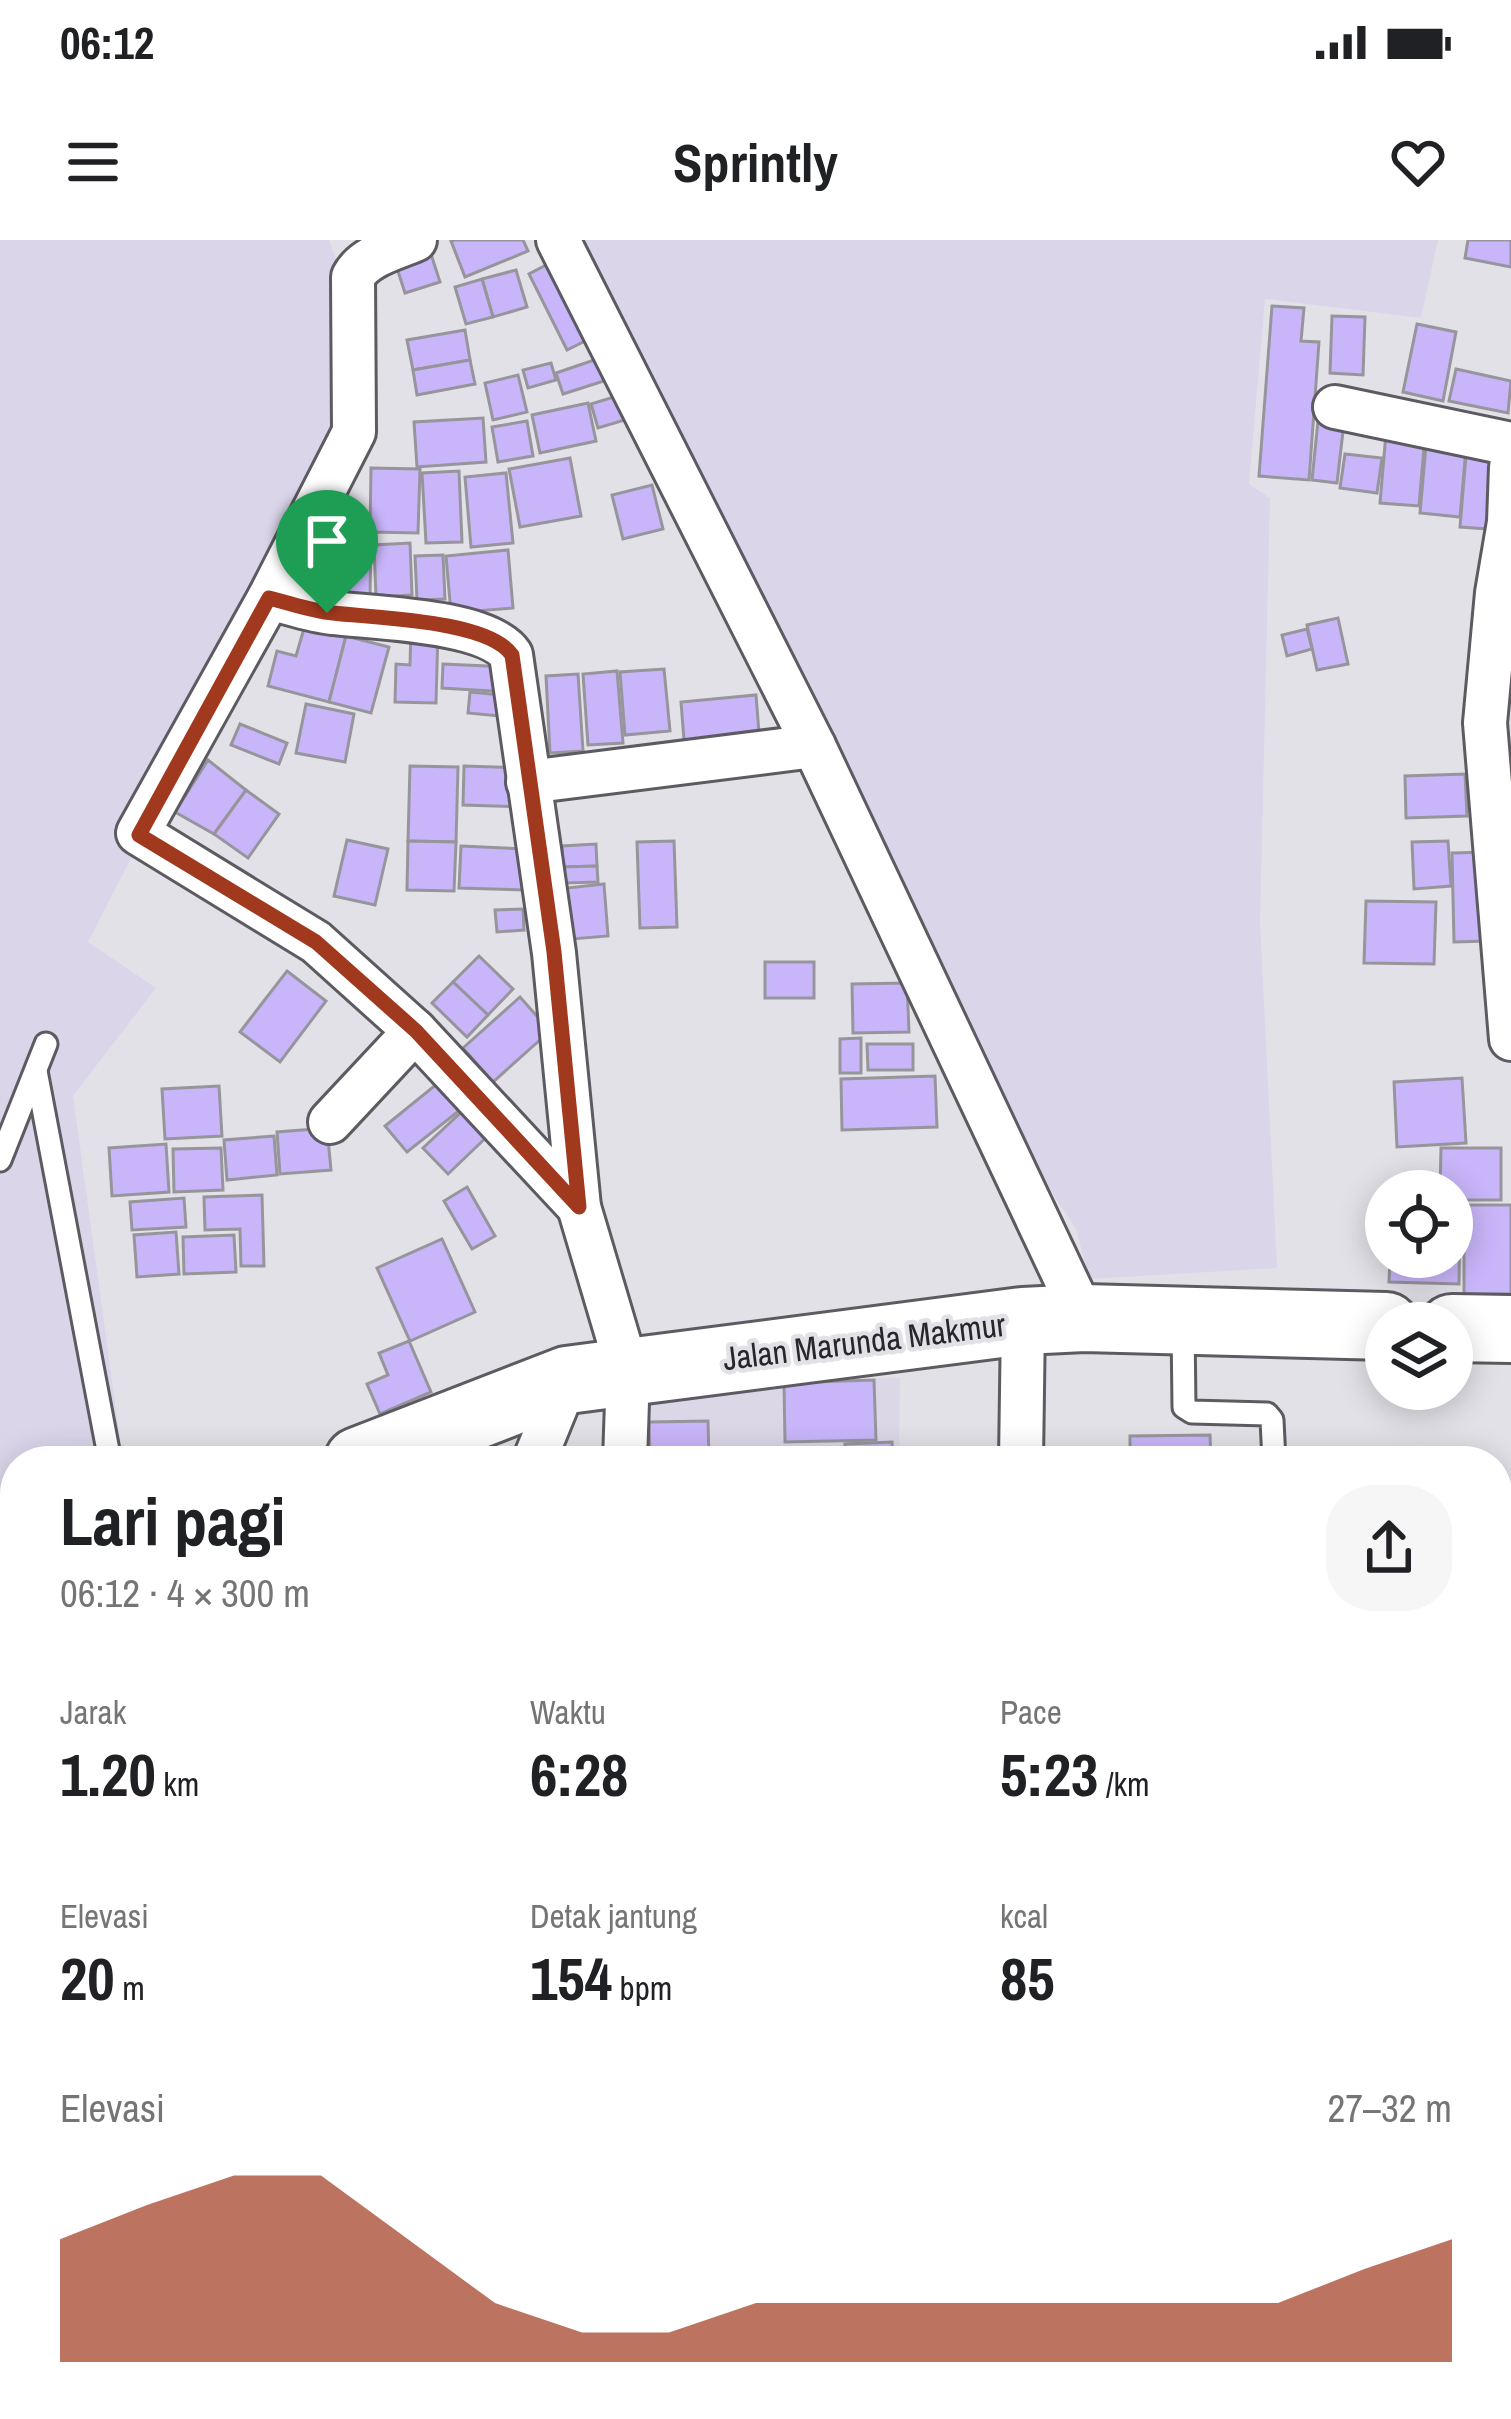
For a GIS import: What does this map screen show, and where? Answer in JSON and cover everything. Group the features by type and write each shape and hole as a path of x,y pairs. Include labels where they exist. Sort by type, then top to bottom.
{"main road":[{"name":"Jalan Marunda Makmur","path":"400,1446 598,1376 1053,1319 1365,1325"},
{"path":"1473,1328 1511,1329"}],"street":[{"path":"416,240 370,260 353,278 356,427 139,835 316,942 416,1031 579,1207"},
{"path":"558,240 814,746 1053,1319 1025,1446"},
{"path":"1335,407 1511,444"},
{"path":"1511,467 1502,631 1485,723 1511,1039"},
{"path":"269,598 327,613 427,622 488,638 512,655 554,952 598,1376 620,1446"},
{"path":"528,782 814,746"},
{"path":"330,1121 416,1031"},
{"path":"545,1446 598,1376"}],"lane":[{"path":"0,1160 46,1044"},
{"path":"36,1071 107,1446"},
{"path":"1183,1320 1184,1407 1192,1412 1267,1414 1272,1420 1273,1446"}],"shaded area":[{"path":"0,240 329,240 342,275 352,427 88,942 156,988 73,1096 121,1446 0,1446"},
{"path":"577,240 1438,240 1421,318 1265,299 1249,484 1270,498 1260,922 1277,1268 1089,1279 1076,1229 1042,1177 835,735"},
{"path":"900,1378 899,1446 644,1446 642,1384"}],"building":[{"path":"523,240 528,251 465,277 451,241"},
{"path":"1468,240 1511,240 1511,267 1465,258"},
{"path":"431,254 440,282 405,293 396,265"},
{"path":"552,262 591,338 567,350 529,274"},
{"path":"516,270 527,307 493,317 482,279"},
{"path":"482,279 493,317 466,324 455,287"},
{"path":"1272,306 1304,308 1301,341 1319,342 1309,480 1259,476"},
{"path":"1332,316 1365,317 1363,375 1330,373"},
{"path":"1417,324 1456,332 1443,401 1403,392"},
{"path":"465,330 470,360 413,370 407,340"},
{"path":"603,357 610,379 563,394 556,373"},
{"path":"470,360 475,384 417,395 413,370"},
{"path":"551,363 556,380 528,388 523,370"},
{"path":"1456,369 1511,381 1508,413 1449,401"},
{"path":"518,375 527,412 493,420 485,383"},
{"path":"620,395 628,419 598,428 591,404"},
{"path":"588,403 596,441 540,453 532,415"},
{"path":"1319,411 1345,414 1337,483 1312,480"},
{"path":"483,418 486,462 417,467 414,422"},
{"path":"527,421 533,456 498,462 492,427"},
{"path":"1386,433 1425,436 1419,506 1380,503"},
{"path":"1426,445 1466,449 1460,517 1420,513"},
{"path":"1345,454 1382,458 1377,493 1340,488"},
{"path":"1466,455 1508,458 1503,530 1460,527"},
{"path":"570,458 581,516 520,527 509,469"},
{"path":"371,468 420,469 418,533 370,532"},
{"path":"459,471 462,542 426,543 422,473"},
{"path":"506,473 513,543 471,547 465,477"},
{"path":"652,485 663,529 623,539 612,495"},
{"path":"342,536 371,537 370,596 321,595 321,573 342,573"},
{"path":"410,543 412,595 376,597 374,545"},
{"path":"508,550 513,608 451,613 446,556"},
{"path":"443,555 445,599 417,600 415,556"},
{"path":"1338,618 1348,664 1317,670 1307,625"},
{"path":"305,625 346,636 329,702 268,686 277,651 296,656"},
{"path":"411,629 438,630 436,703 395,702 396,664 410,665"},
{"path":"1307,629 1312,649 1287,656 1282,635"},
{"path":"346,636 389,647 371,713 329,702"},
{"path":"443,664 510,667 508,692 442,688"},
{"path":"664,669 670,731 625,735 620,672"},
{"path":"617,671 623,743 588,745 583,674"},
{"path":"578,674 583,751 550,753 546,676"},
{"path":"470,692 512,696 510,717 468,713"},
{"path":"756,695 759,733 684,740 681,702"},
{"path":"306,704 354,714 345,762 296,753"},
{"path":"240,724 287,743 279,764 231,745"},
{"path":"208,760 246,790 214,834 175,812"},
{"path":"410,766 458,767 456,842 408,841"},
{"path":"464,766 523,768 522,807 463,805"},
{"path":"1465,774 1467,816 1406,818 1405,776"},
{"path":"246,790 279,814 248,858 214,834"},
{"path":"347,840 388,849 375,905 334,896"},
{"path":"408,841 456,842 454,891 407,890"},
{"path":"674,841 677,927 640,928 637,842"},
{"path":"1448,841 1451,886 1414,889 1412,842"},
{"path":"596,844 597,866 563,867 562,846"},
{"path":"461,846 526,849 524,890 459,888"},
{"path":"1488,852 1490,941 1454,942 1452,853"},
{"path":"597,866 598,882 564,883 563,867"},
{"path":"604,884 608,936 572,939 567,888"},
{"path":"1366,901 1436,902 1434,964 1364,963"},
{"path":"523,909 524,930 497,932 495,910"},
{"path":"479,956 513,989 488,1015 453,982"},
{"path":"765,962 814,962 814,998 765,998"},
{"path":"287,971 326,1001 280,1062 240,1032"},
{"path":"453,982 488,1015 467,1037 432,1003"},
{"path":"907,983 909,1032 853,1033 852,984"},
{"path":"520,997 550,1031 493,1082 463,1048"},
{"path":"861,1038 861,1073 840,1073 840,1039"},
{"path":"867,1044 913,1044 913,1070 868,1070"},
{"path":"935,1076 937,1127 842,1130 841,1079"},
{"path":"1462,1078 1466,1143 1397,1147 1394,1082"},
{"path":"438,1083 460,1110 407,1152 385,1126"},
{"path":"219,1086 222,1136 165,1139 162,1089"},
{"path":"471,1103 495,1129 448,1174 423,1148"},
{"path":"327,1128 331,1170 280,1174 277,1132"},
{"path":"274,1136 277,1175 227,1180 224,1140"},
{"path":"166,1144 169,1192 112,1196 109,1148"},
{"path":"221,1148 223,1190 174,1192 173,1149"},
{"path":"1441,1148 1501,1148 1501,1200 1473,1200 1473,1170 1440,1170"},
{"path":"467,1187 495,1236 472,1249 444,1201"},
{"path":"262,1195 264,1266 241,1266 240,1229 205,1230 204,1197"},
{"path":"184,1198 186,1227 132,1230 130,1202"},
{"path":"1473,1205 1511,1205 1511,1294 1464,1294 1464,1278 1473,1278"},
{"path":"176,1232 179,1274 137,1277 134,1235"},
{"path":"234,1235 236,1272 184,1274 183,1237"},
{"path":"442,1239 475,1312 410,1341 377,1268"},
{"path":"1389,1278 1459,1278 1459,1284 1389,1282"},
{"path":"409,1341 431,1392 380,1414 367,1384 388,1375 379,1353"},
{"path":"874,1380 876,1440 785,1442 784,1383"},
{"path":"708,1421 709,1446 650,1446 649,1422"},
{"path":"1210,1435 1210,1446 1130,1446 1130,1436"},
{"path":"892,1442 892,1446 845,1446"}],"route":[{"path":"269,598 327,613 427,622 488,638 512,655 554,952 579,1207 416,1031 316,942 138,833 269,598"}]}
